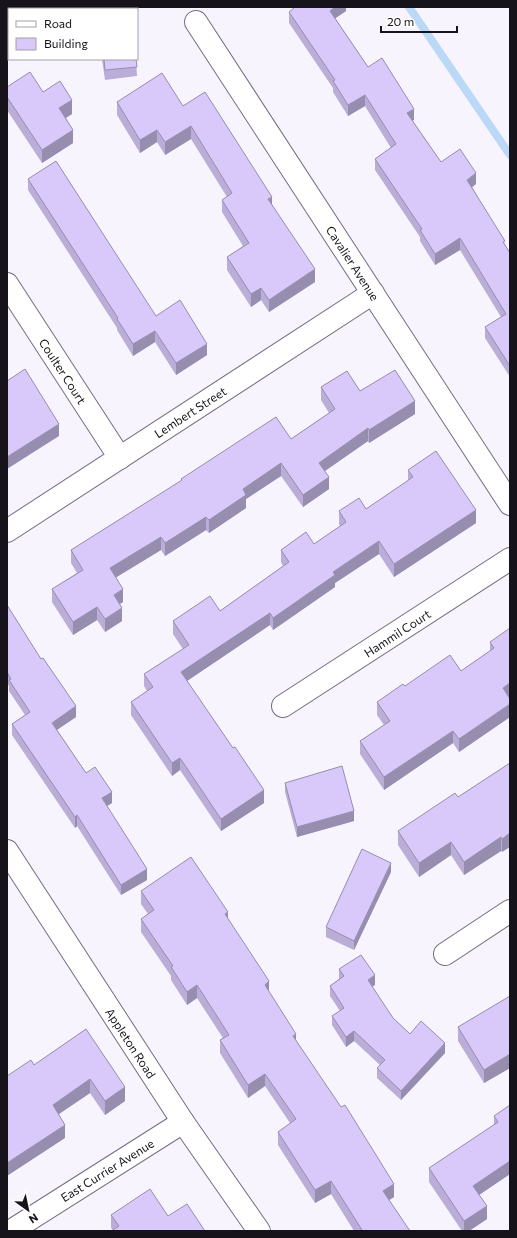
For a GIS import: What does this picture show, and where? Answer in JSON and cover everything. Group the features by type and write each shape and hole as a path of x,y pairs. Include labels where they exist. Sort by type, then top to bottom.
{"street":[{"name":"Cavalier Avenue","path":"196,22 510,504"},
{"name":"Coulter Court","path":"7,284 120,458"},
{"name":"Lembert Street","path":"7,531 373,293"},
{"name":"Hammil Court","path":"283,706 510,559"},
{"name":"Appleton Road","path":"7,851 183,1122 259,1231"},
{"path":"445,954 510,911"},
{"name":"East Currier Avenue","path":"11,1231 183,1122"}],"building":[{"path":"98,7 130,7 130,8"},
{"path":"295,7 335,7 330,11 368,67 382,58 414,109 407,113 441,162 460,149 476,173 467,180 505,241 503,242 510,253 510,366 485,327 506,314 460,238 435,254 420,230 422,229 375,159 396,144 365,95 348,105 333,81 335,80 289,12"},
{"path":"104,60 136,60 137,67 105,70"},
{"path":"30,72 43,92 60,81 72,100 59,108 73,130 42,150 7,97 7,87"},
{"path":"162,73 183,106 205,92 272,197 268,199 315,269 269,300 261,288 251,294 227,257 249,243 222,200 232,193 191,126 165,142 157,130 140,140 117,102"},
{"path":"56,161 156,316 180,300 207,344 176,363 155,331 133,344 117,319 118,318 28,179"},
{"path":"25,369 59,424 7,457 7,381"},
{"path":"395,370 415,401 369,430 368,428 319,463 329,477 303,495 281,463 243,489 246,495 209,520 206,517 165,543 161,537 110,568 123,589 114,595 122,608 105,619 97,607 73,622 52,589 83,570 71,550 182,480 181,479 276,417 291,439 335,409 321,387 347,371 360,391"},
{"path":"436,451 476,510 394,564 379,541 333,572 335,575 273,618 270,613 181,672 264,790 221,819 180,758 172,763 131,702 153,687 144,674 189,645 173,621 210,596 220,611 289,562 281,550 306,532 314,544 346,522 339,511 359,498 366,509 413,477 408,470"},
{"path":"7,605 41,659 43,658 76,706 52,723 86,773 95,767 112,792 102,798 147,869 121,885 77,815 75,817 12,724 30,712 9,680 11,679 7,672"},
{"path":"510,628 510,683 503,688 510,699 510,704 459,739 453,731 384,777 360,741 390,721 377,702 403,684 405,686 450,655 461,671 494,648 490,642"},
{"path":"510,763 510,833 502,839 501,837 464,862 451,842 419,863 398,831 455,793 458,797"},
{"path":"342,766 354,811 297,827 285,783"},
{"path":"362,849 391,863 354,941 326,927"},
{"path":"191,857 228,912 225,914 269,981 265,985 296,1034 293,1036 341,1107 345,1105 394,1184 383,1191 410,1231 361,1231 362,1230 331,1181 315,1190 278,1132 296,1119 265,1074 248,1085 220,1040 229,1035 197,985 187,992 171,967 173,966 141,919 154,910 141,891"},
{"path":"361,955 375,975 368,980 393,1018 410,1034 421,1021 445,1043 401,1091 377,1068 385,1060 354,1031 346,1037 332,1016 344,1008 330,986 344,976 339,969"},
{"path":"510,996 510,1054 484,1070 458,1027"},
{"path":"86,1029 125,1087 105,1101 90,1079 53,1105 65,1125 7,1163 7,1076 31,1060 34,1065"},
{"path":"510,1105 510,1161 473,1186 487,1206 464,1221 429,1168 498,1122 494,1116"},
{"path":"150,1189 168,1216 187,1204 205,1231 111,1231 119,1226 111,1215"}],"waterway":[{"path":"409,7 510,155"}]}
